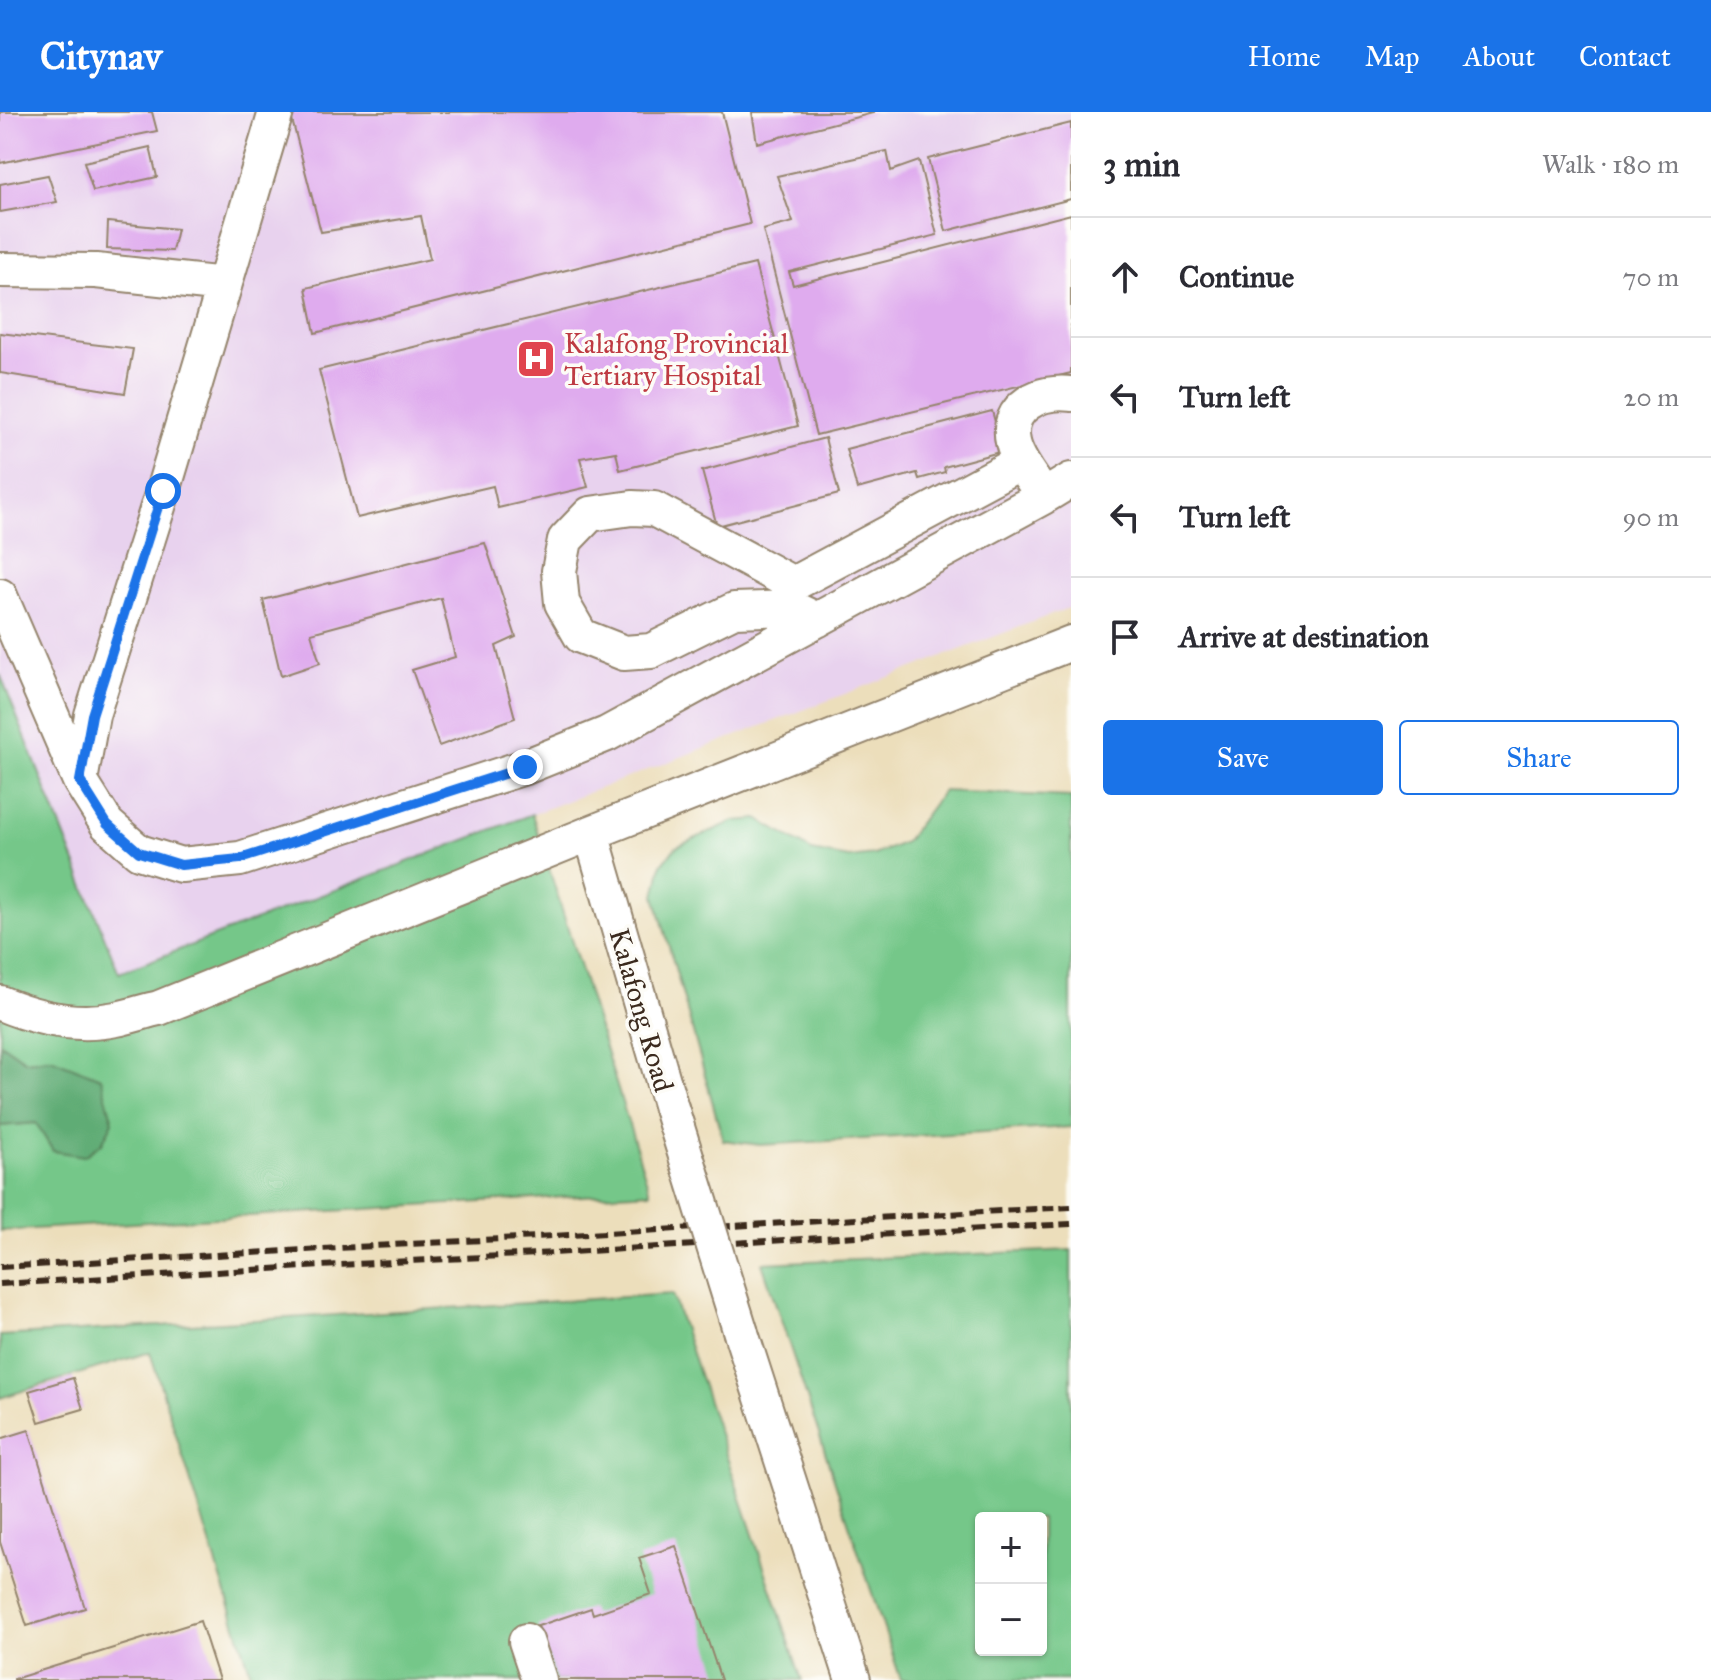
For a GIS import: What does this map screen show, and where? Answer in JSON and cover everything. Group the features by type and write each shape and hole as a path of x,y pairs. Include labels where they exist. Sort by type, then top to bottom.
{"street":[{"path":"80,781 92,715 163,491 276,112"},
{"path":"0,270 96,271 224,285"},
{"path":"801,604 654,509 632,508 590,514 565,540 559,571 562,603 581,636 624,653 651,651 734,610 801,604 1057,488 1021,462 1012,430 1022,406 1036,398 1071,394"},
{"path":"0,596 80,781 107,824 139,852 181,865 240,859 525,767 607,734 1021,462"},
{"path":"0,1003 23,1012 72,1022 114,1020 159,1008 1071,643"},
{"name":"Kalafong Road","path":"591,833 671,1108 853,1680"},
{"path":"526,1641 539,1680"}],"shaded area":[{"name":"Kalafong Provincial Tertiary Hospital","path":"0,112 1071,112 1071,607 119,973 0,674"}],"green space":[{"path":"0,674 119,973 532,814 650,1192 0,1231 0,1126 37,1123 53,1151 51,1058 26,1061 0,1043"},
{"path":"943,791 1071,797 1071,1127 760,1145 723,1140 655,896 662,864 676,847 734,821 758,819 812,851 849,858 874,855 905,842"},
{"path":"0,1043 26,1061 51,1058 101,1078 113,1122 102,1143 84,1156 53,1151 36,1123 0,1126"},
{"path":"1071,1250 1071,1680 901,1680 762,1263"},
{"path":"672,1294 802,1680 253,1680 150,1352 0,1398 0,1336"}],"building":[{"path":"0,112 152,112 157,131 0,163"},
{"path":"290,112 722,112 750,224 315,333 306,288 430,259 421,216 321,232"},
{"path":"752,112 873,112 873,113 757,143"},
{"path":"1071,123 1071,199 946,231 928,159"},
{"path":"150,147 157,177 93,191 84,162"},
{"path":"887,151 891,171 919,161 937,235 789,272 793,285 1071,214 1071,373 816,435 763,230 793,222 777,176"},
{"path":"48,175 57,202 0,212 0,184"},
{"path":"108,222 177,229 172,251 107,249"},
{"path":"755,264 798,426 620,470 616,452 580,458 588,487 498,508 493,486 357,518 319,370"},
{"path":"0,333 133,349 125,393 0,373"},
{"path":"992,411 1003,451 944,467 945,472 919,479 917,473 857,489 846,449"},
{"path":"825,438 839,494 717,526 702,471"},
{"path":"485,543 516,637 496,646 515,718 439,746 412,670 455,657 441,598 311,633 320,663 281,676 263,600"},
{"path":"73,1378 83,1409 39,1422 29,1391"},
{"path":"29,1430 85,1608 27,1626 0,1542 0,1439"},
{"path":"676,1546 721,1680 556,1680 538,1626 591,1608 593,1614 651,1594 639,1558"},
{"path":"200,1621 219,1680 14,1680 14,1679"}],"railway":[{"path":"0,1267 1071,1207"},
{"path":"0,1284 1071,1224"}],"place":[{"name":"Kalafong Provincial Tertiary Hospital","path":"536,359"}],"route":[{"path":"163,491 92,715 80,781 107,824 139,852 181,865 240,859 525,767"}]}
